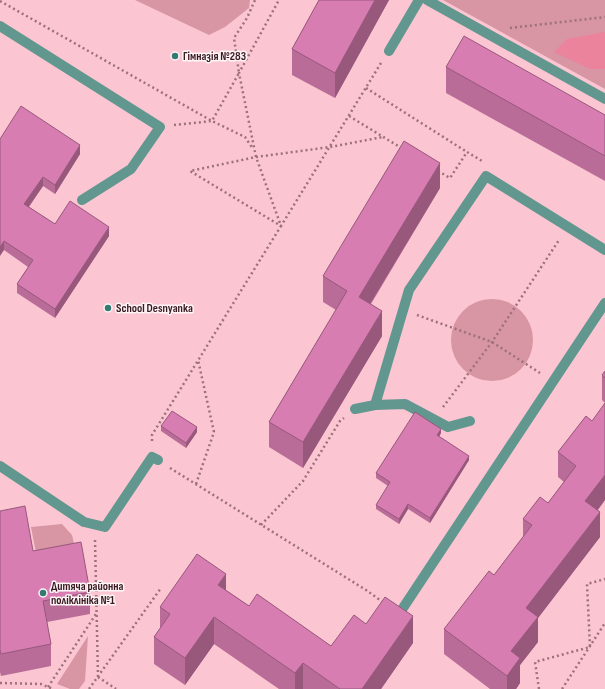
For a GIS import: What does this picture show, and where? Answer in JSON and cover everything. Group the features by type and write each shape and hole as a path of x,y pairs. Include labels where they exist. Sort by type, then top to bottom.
{"lane":[{"path":"389,51 419,0"},
{"path":"427,0 605,99"},
{"path":"0,26 160,127 131,170 82,200"},
{"path":"375,405 409,290 486,176 605,250"},
{"path":"399,614 605,303"},
{"path":"355,409 375,405 405,404 448,427 470,421"},
{"path":"0,466 84,522 105,527 152,457 158,460"}],"path":[{"path":"255,0 247,18 234,38 239,73 256,157 281,226"},
{"path":"212,121 279,0"},
{"path":"0,1 212,121 245,137 255,151"},
{"path":"483,31 605,17"},
{"path":"152,435 389,51"},
{"path":"366,88 468,152"},
{"path":"160,127 212,121"},
{"path":"281,226 190,171 256,157 330,147 383,137"},
{"path":"433,420 492,342 567,227"},
{"path":"403,310 492,342 553,381"},
{"path":"196,484 214,432 198,359"},
{"path":"261,525 303,481 340,421 355,409"},
{"path":"158,460 366,590 399,614"},
{"path":"95,525 98,677"},
{"path":"590,647 587,584 605,579"},
{"path":"89,689 162,588"},
{"path":"48,687 97,613"},
{"path":"562,689 605,623"},
{"path":"539,689 534,662 590,647"},
{"path":"98,677 116,689"},
{"path":"0,683 41,684 53,689"}],"shaded area":[{"path":"135,0 250,0 249,8 225,27 209,35"},
{"path":"443,0 605,0 605,89"},
{"path":"605,32 605,69 590,69 554,52 567,39"},
{"path":"492,299 508,302 521,311 530,324 533,340 530,356 521,369 508,378 492,381 476,378 463,369 454,356 451,340 454,324 463,311 476,302"},
{"path":"62,524 72,535 76,552 37,558 31,527"},
{"path":"88,636 85,681 79,689 70,689 57,684"}],"building":[{"path":"319,0 375,0 335,73 292,49"},
{"path":"464,36 605,115 605,156 446,67"},
{"path":"21,106 80,145 55,185 43,177 24,204 55,224 70,201 109,227 55,309 17,284 33,260 4,241 0,247 0,139"},
{"path":"404,141 440,163 359,297 382,311 303,442 269,422 347,291 323,276"},
{"path":"605,371 605,378 602,375"},
{"path":"605,403 605,475 585,501 600,512 526,608 538,617 511,651 520,658 507,676 444,629 489,571 494,575 532,525 523,519 540,497 548,503 576,466 558,452 586,416 592,421"},
{"path":"172,411 197,427 186,443 161,426"},
{"path":"415,412 441,429 437,435 469,456 430,518 408,504 399,519 376,505 390,482 376,473"},
{"name":"Дитяча районна поліклініка №1","path":"25,506 33,551 81,542 90,592 43,601 51,644 1,654 0,511"},
{"path":"197,554 226,574 218,585 249,606 257,594 331,646 354,615 366,624 385,597 413,616 362,689 340,689 303,663 295,673 214,617 185,658 154,637 170,614 160,607"}],"place":[{"name":"Гімназія №283","path":"175,56"},
{"name":"School Desnyanka","path":"108,308"},
{"name":"Дитяча районна поліклініка №1","path":"43,593"}]}
